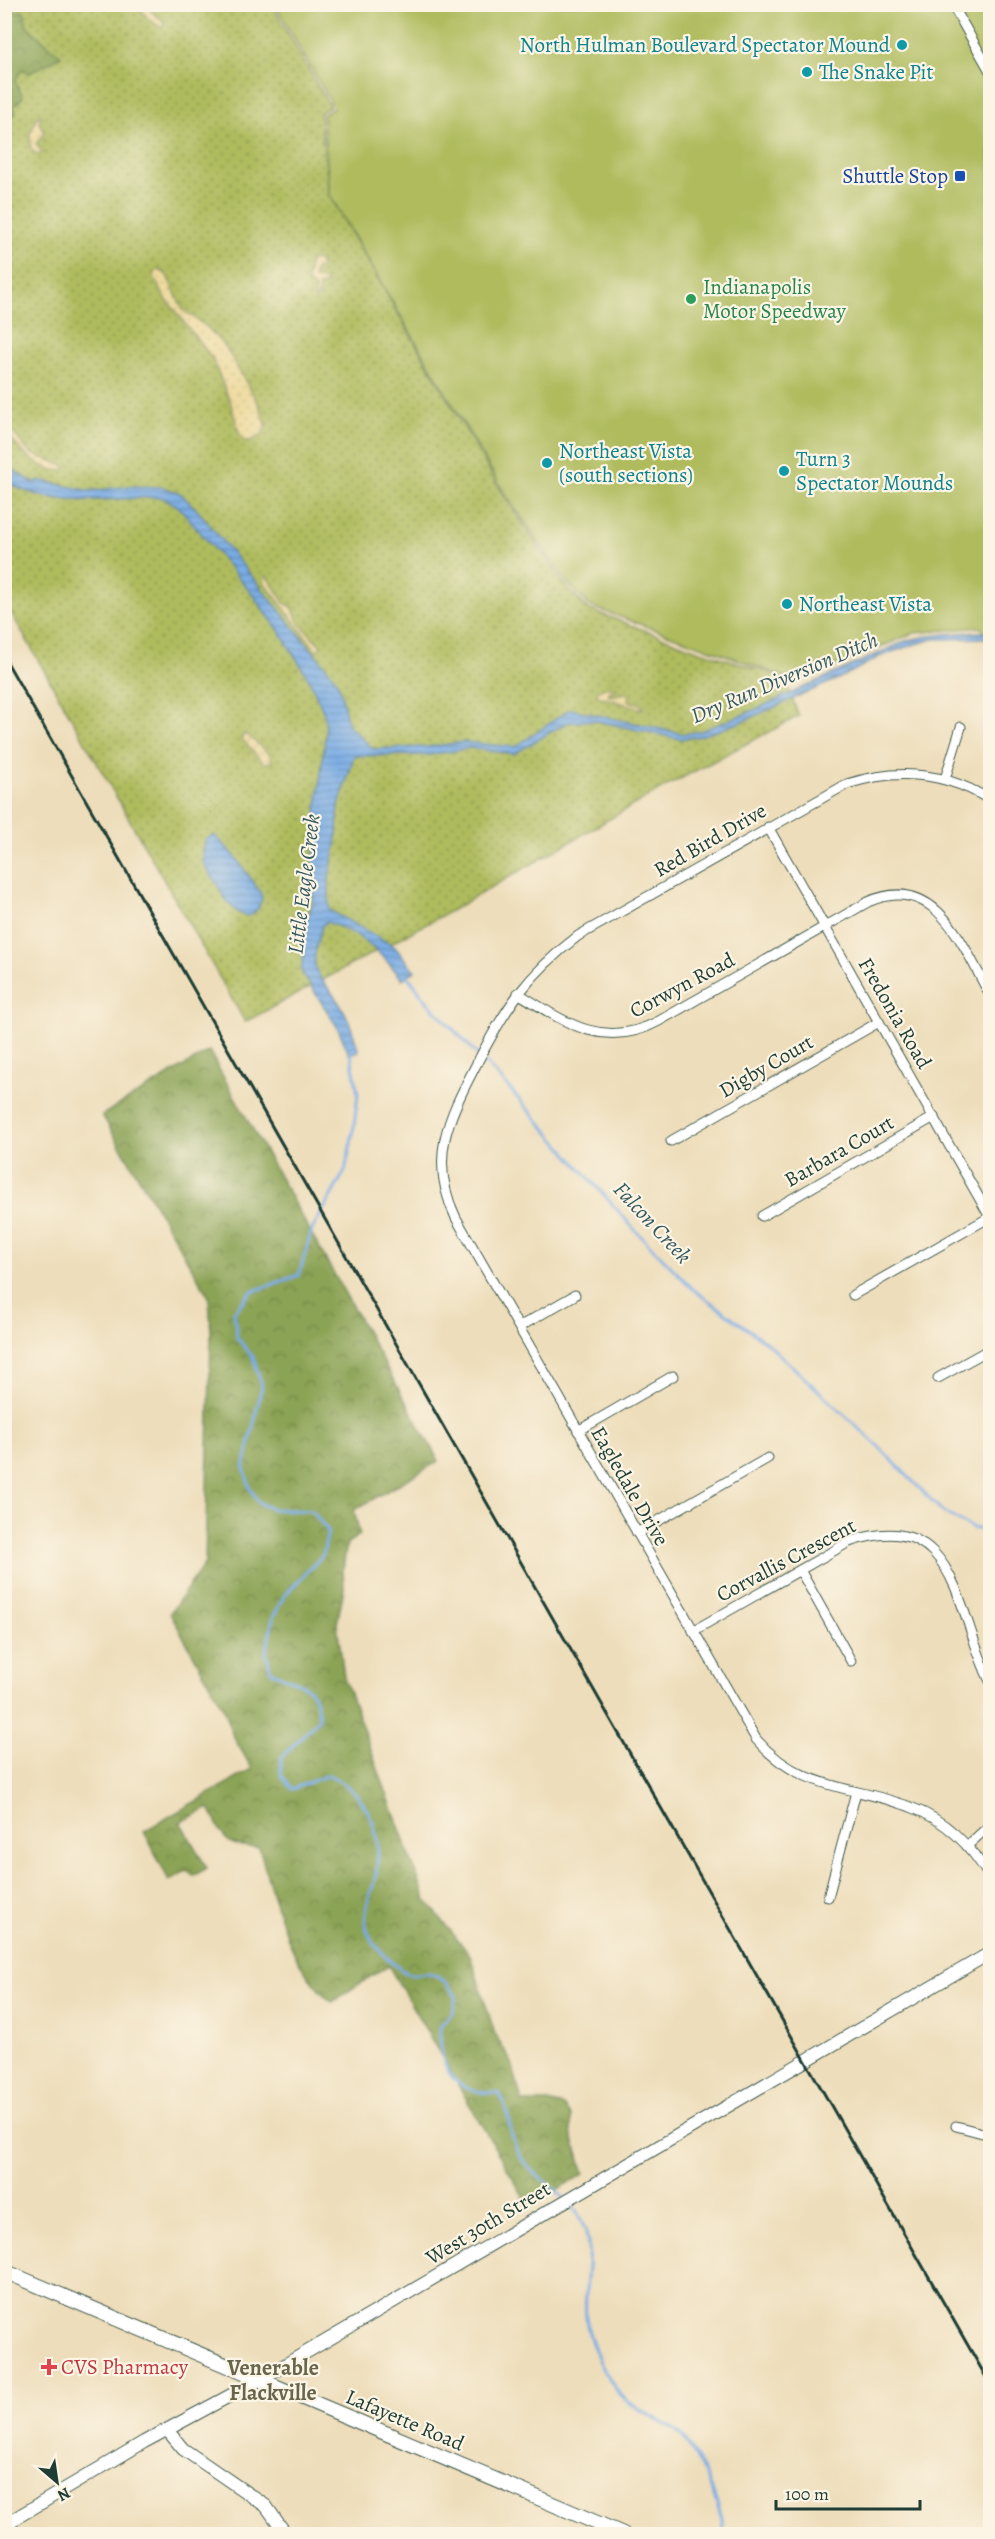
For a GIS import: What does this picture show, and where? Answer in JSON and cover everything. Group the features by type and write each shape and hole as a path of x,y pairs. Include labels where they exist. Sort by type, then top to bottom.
{"main road":[{"name":"West 30th Street","path":"4,2525 144,2442 259,2380 990,1953"},
{"name":"Lafayette Road","path":"4,2271 623,2535"},
{"path":"168,2431 183,2449 266,2506 286,2535"}],"street":[{"path":"952,4 990,71"},
{"path":"945,779 961,727"},
{"name":"Red Bird Drive","path":"518,993 540,967 578,936 768,827 837,789 859,780 902,774 945,779 990,800"},
{"name":"Fredonia Road","path":"768,827 990,1217"},
{"name":"Corwyn Road","path":"518,993 581,1029 603,1034 634,1031 651,1025 876,898 898,895 917,898 933,907 946,919 990,995"},
{"name":"Eagledale Drive","path":"518,993 486,1046 446,1130 442,1152 444,1184 456,1218 748,1727 768,1752 801,1775 918,1810 948,1828 968,1846 990,1878"},
{"name":"Digby Court","path":"671,1141 879,1022"},
{"name":"Barbara Court","path":"762,1216 934,1117"},
{"path":"853,1295 990,1217"},
{"path":"519,1327 575,1295"},
{"path":"938,1378 990,1349"},
{"path":"578,1431 673,1376"},
{"path":"637,1533 768,1458"},
{"name":"Corvallis Crescent","path":"693,1631 849,1542 869,1535 896,1534 921,1543 935,1553 949,1570 990,1681"},
{"path":"800,1570 851,1661"},
{"path":"828,1897 856,1792"},
{"path":"968,1846 990,1825"},
{"path":"956,2126 990,2135"}],"green space":[{"path":"4,5 272,5 330,107 320,113 329,195 503,494 562,581 588,609 700,651 784,677 799,716 661,789 454,909 245,1022 5,602"},
{"name":"Indianapolis Motor Speedway","path":"275,5 990,5 990,644 981,627 914,633 818,673 792,679 590,606 564,579 504,492 330,195 323,115 334,108"},
{"path":"5,11 24,12 27,26 61,56 30,73 22,69 15,81 23,97 14,106 16,113 5,123"},
{"path":"209,1051 439,1461 354,1510 360,1535 347,1543 343,1569 344,1589 337,1623 344,1677 426,1900 470,1955 495,2034 512,2063 522,2102 548,2102 563,2106 571,2116 571,2133 584,2174 529,2206 388,1965 332,2002 304,1970 293,1951 277,1910 259,1847 231,1843 222,1834 209,1808 180,1822 207,1868 193,1876 187,1870 169,1881 144,1831 252,1769 232,1734 226,1713 170,1613 205,1563 211,1335 209,1297 102,1115"}],"sand":[{"path":"139,5 157,5 151,11 164,22 162,28 146,17"},
{"path":"41,116 39,122 44,133 36,144 42,152 38,155 31,149 30,134 37,117"},
{"path":"316,260 322,265 314,271 314,278 327,284 319,286 318,297 315,299 315,288 307,281 310,261"},
{"path":"159,270 166,274 183,310 208,328 226,348 258,403 266,424 262,434 256,439 245,441 240,435 230,401 212,358 166,299 154,278 155,272"},
{"path":"4,422 30,453 65,466 66,469 48,468 31,459 10,437 5,430"},
{"path":"267,576 284,603 292,607 299,623 321,646 319,649 316,650 264,582"},
{"path":"609,687 617,689 609,692 609,696 626,693 630,696 628,701 640,704 643,709 597,696 598,690"},
{"path":"246,734 270,755 272,762 264,763 241,738"}],"water":[{"path":"5,465 34,483 39,480 90,491 130,486 162,487 180,493 199,512 335,678 340,688 348,725 373,749 427,747 464,742 515,747 570,709 684,734 701,731 754,710 908,640 980,632 990,632 990,638 934,639 909,646 881,656 844,676 739,723 701,736 680,739 592,720 566,723 514,754 471,748 429,755 354,756 339,805 336,846 329,876 329,910 394,946 415,971 402,979 386,960 359,937 339,926 327,922 323,924 317,942 315,964 317,972 344,1011 351,1026 359,1051 349,1054 338,1028 301,971 304,952 302,935 313,902 315,824 326,731 324,713 309,679 280,632 253,595 179,507 164,498 157,497 79,500 41,496 5,481"},
{"path":"214,835 234,855 260,892 262,898 251,915 245,915 232,907 205,866 203,857 205,840"}],"waterway":[{"name":"Falcon Creek","path":"406,974 429,1004 501,1079 636,1231 694,1290 767,1343 878,1446 943,1512 972,1528 990,1531"},
{"name":"Little Eagle Creek","path":"350,1049 358,1094 345,1171 312,1230 299,1275 251,1292 234,1312 237,1338 253,1357 262,1386 244,1468 250,1488 259,1503 273,1509 312,1511 328,1531 323,1555 284,1596 273,1618 266,1653 271,1671 305,1686 311,1691 318,1707 319,1719 281,1758 281,1775 292,1789 329,1775 343,1783 364,1805 376,1832 378,1847 378,1863 365,1920 368,1933 380,1951 404,1972 433,1974 445,1981 451,1988 456,1996 453,2012 440,2026 442,2055 446,2067 459,2084 483,2092 499,2093 506,2108 519,2154 534,2173 565,2199"},
{"name":"Little Eagle Creek","path":"570,2204 580,2217 588,2244 586,2317 593,2345 601,2363 621,2396 678,2432 692,2450 708,2480 720,2512 723,2534"}],"railway":[{"path":"4,657 990,2384"}],"place":[{"name":"North Hulman Boulevard Spectator Mound","path":"902,45"},
{"name":"The Snake Pit","path":"807,72"},
{"name":"Shuttle Stop","path":"960,176"},
{"name":"Indianapolis Motor Speedway","path":"691,299"},
{"name":"Northeast Vista (south sections)","path":"547,463"},
{"name":"Turn 3 Spectator Mounds","path":"784,471"},
{"name":"Northeast Vista","path":"787,604"},
{"name":"CVS Pharmacy","path":"49,2367"}],"district":[{"name":"Venerable Flackville","path":"273,2380"}],"water label":[{"name":"Dry Run Diversion Ditch","path":"784,677"}]}
